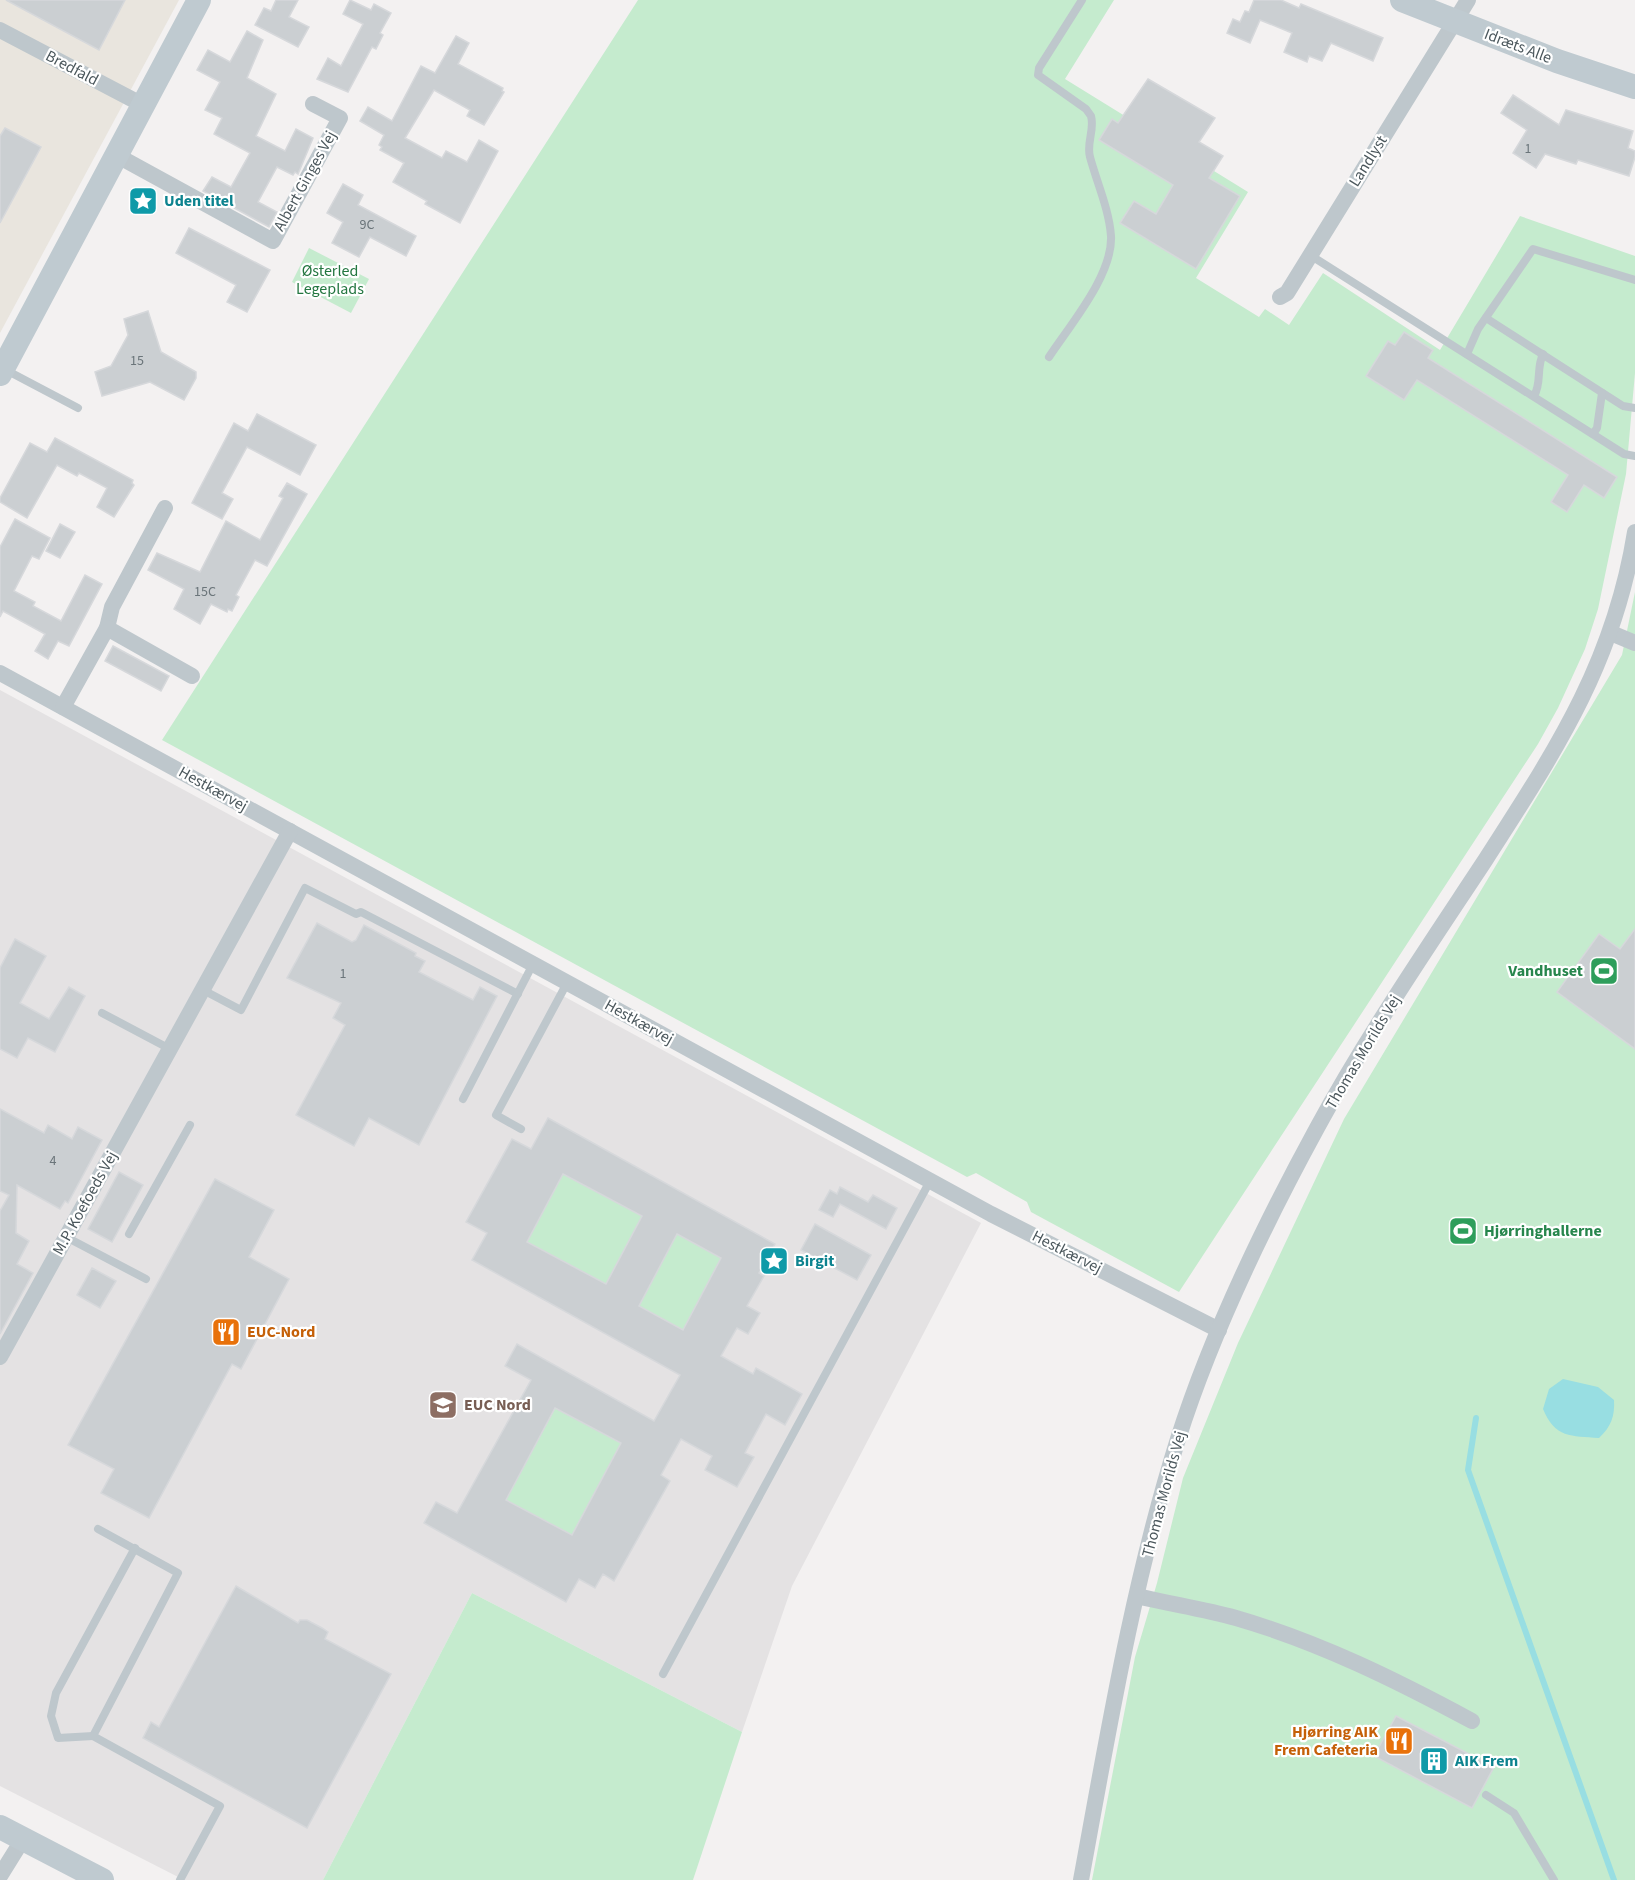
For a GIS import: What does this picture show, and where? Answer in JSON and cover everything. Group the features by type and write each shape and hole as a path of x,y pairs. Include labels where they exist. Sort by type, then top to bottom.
{"street":[{"path":"2,371 199,0"},
{"name":"Idræts Alle","path":"1402,0 1557,61 1635,87"},
{"name":"Landlyst","path":"1280,297 1287,294 1468,0"},
{"name":"Bredfald","path":"0,30 143,105"},
{"name":"Albert Ginges Vej","path":"117,155 273,241 340,118 313,104"},
{"path":"63,707 107,628 112,607 165,508"},
{"name":"Thomas Morilds Vej","path":"1081,1880 1137,1596 1178,1438 1219,1329 1267,1224 1318,1126 1386,1014 1534,784 1579,707 1611,633 1629,570 1635,532"},
{"path":"107,628 192,676"},
{"path":"1611,633 1635,643"},
{"name":"Hestkærvej","path":"0,673 930,1181 1219,1329"},
{"name":"M.P. Koefoeds Vej","path":"0,1357 290,831"},
{"path":"1137,1596 1235,1618 1323,1648 1391,1678 1472,1721"},
{"path":"0,1827 102,1880"},
{"path":"0,1876 23,1839"}],"lane":[{"path":"1049,357 1104,271 1111,242 1108,219 1089,154 1092,116 1038,75 1039,68 1082,0"},
{"path":"1467,354 1486,318 1533,249 1635,280"},
{"path":"1310,255 1624,454 1635,456"},
{"path":"1486,318 1623,406 1635,408"},
{"path":"1534,396 1538,387 1539,362 1542,354"},
{"path":"2,371 78,408"},
{"path":"1593,434 1597,428 1602,393"},
{"path":"202,990 242,1010 305,888 356,914 361,912 518,994"},
{"path":"462,1099 533,964"},
{"path":"521,1129 496,1115 567,983"},
{"path":"102,1013 170,1048"},
{"path":"129,1234 190,1125"},
{"path":"663,1674 930,1181"},
{"path":"66,1237 146,1279"},
{"path":"93,1736 178,1573 98,1529"},
{"path":"135,1548 56,1693 51,1716 58,1738 93,1736 220,1806 180,1880"},
{"path":"1486,1795 1514,1813 1554,1880"}],"shaded area":[{"path":"0,0 179,0 0,333"},
{"name":"EUC Nord","path":"0,690 981,1223 792,1586 742,1732 472,1593 323,1880 184,1880 0,1786"}],"green space":[{"path":"638,0 1114,0 1065,79 1248,192 1196,278 1259,317 1265,309 1289,325 1323,273 1440,350 1520,216 1635,256 1635,373 1626,474 1598,609 1585,649 1558,708 1538,744 1179,1292 1031,1212 1027,1202 976,1173 967,1177 162,740"},
{"name":"Østerled Legeplads","path":"309,248 369,279 351,313 292,282"},
{"name":"Hjørringhallerne","path":"1635,592 1635,1880 1092,1880 1135,1657 1157,1583 1183,1478 1238,1343 1344,1119 1622,655"},
{"path":"563,1174 642,1216 604,1287 567,1263 525,1246"},
{"path":"677,1234 721,1258 683,1330 639,1306"},
{"path":"556,1407 621,1443 565,1547 551,1524 506,1500"},
{"path":"472,1593 742,1732 693,1880 323,1880"}],"water":[{"path":"1563,1379 1598,1387 1614,1400 1611,1421 1607,1430 1599,1438 1565,1434 1548,1418 1543,1409 1549,1389"}],"building":[{"path":"6,0 125,0 99,50"},
{"path":"276,0 298,0 289,17 309,27 298,47 255,25 264,8 271,11"},
{"path":"350,0 371,10 374,4 391,13 380,33 383,35 376,49 372,47 348,92 317,79 328,58 341,66 363,24 343,14"},
{"path":"1254,0 1281,0 1299,8 1301,4 1383,38 1373,61 1331,43 1322,61 1309,56 1307,62 1284,52 1292,33 1260,20 1250,43 1227,33 1233,19 1240,22 1245,11 1249,12"},
{"path":"247,31 263,40 247,78 276,94 256,136 285,151 296,129 313,138 298,174 295,172 293,175 277,167 258,202 277,212 269,227 203,191 212,177 231,187 250,153 214,134 222,118 205,110 220,82 197,70 208,50 230,62"},
{"path":"456,36 469,43 458,64 503,88 504,92 484,125 467,116 470,110 434,90 405,138 442,158 446,151 467,162 479,140 498,151 460,223 425,204 427,201 393,182 404,163 380,150 382,147 379,145 384,135 360,121 368,107 392,121 421,66 435,73"},
{"path":"1148,79 1215,118 1199,142 1223,156 1209,178 1240,196 1196,269 1120,223 1134,201 1156,214 1173,185 1099,140 1112,119 1118,123"},
{"path":"1513,95 1559,125 1566,110 1633,131 1628,148 1635,151 1635,157 1629,176 1578,160 1576,164 1545,154 1536,168 1513,153 1527,130 1501,113"},
{"path":"5,128 41,147 0,223 0,136"},
{"path":"343,184 363,195 358,205 416,236 406,256 370,237 359,257 332,243 343,222 327,213"},
{"path":"189,228 270,270 247,312 227,302 236,285 176,253"},
{"path":"148,311 161,352 196,372 196,378 184,400 150,382 102,396 95,372 111,366 128,335 124,319"},
{"path":"1404,332 1433,350 1428,358 1617,477 1604,498 1584,485 1567,512 1551,502 1568,475 1417,380 1404,400 1366,376 1388,341 1395,345"},
{"path":"257,414 316,445 300,475 247,447 222,493 233,499 222,519 192,503 234,423 248,431"},
{"path":"55,438 133,480 134,485 114,517 97,507 107,488 79,473 77,476 57,465 27,518 0,502 0,498 30,443 47,452"},
{"path":"287,483 307,494 267,566 255,560 236,595 239,597 232,611 228,609 227,612 211,604 200,624 174,609 184,589 148,570 157,553 200,572 226,521 260,540 283,498 279,496"},
{"path":"15,519 50,538 39,559 32,556 14,591 35,602 33,606 61,621 85,575 102,584 69,646 58,641 48,659 35,651 45,634 3,611 0,617 0,547"},
{"path":"60,524 75,532 60,558 46,551"},
{"path":"113,646 169,676 161,691 105,661"},
{"path":"317,923 352,942 356,940 364,925 416,953 415,956 425,961 419,972 473,1000 480,987 497,996 419,1145 369,1118 354,1146 296,1115 345,1025 333,1018 341,1003 287,978"},
{"name":"Vandhuset","path":"1635,929 1635,1049 1557,992 1599,934 1620,949"},
{"path":"15,939 46,956 20,1003 49,1019 69,987 85,996 55,1052 28,1038 17,1058 0,1049 0,968"},
{"path":"0,1109 44,1133 48,1125 72,1139 78,1127 102,1140 68,1203 65,1201 60,1209 17,1185 16,1233 29,1241 17,1264 33,1273 0,1334 0,1211 9,1195 0,1191"},
{"path":"548,1118 775,1244 759,1273 764,1276 747,1306 760,1313 748,1334 737,1328 721,1356 753,1374 756,1368 802,1394 785,1425 766,1414 745,1453 754,1457 737,1487 705,1470 712,1456 681,1439 661,1475 670,1481 614,1581 603,1574 595,1588 579,1579 566,1602 424,1523 436,1502 457,1513 531,1380 505,1366 517,1344 654,1421 680,1375 472,1260 487,1233 466,1222 512,1139 531,1149","holes":["563,1174 642,1216 606,1284 527,1242","677,1234 721,1258 683,1330 639,1306","555,1408 621,1443 572,1535 506,1500"]},
{"path":"119,1172 143,1185 112,1242 88,1229"},
{"path":"215,1179 274,1210 249,1257 289,1279 241,1369 232,1364 149,1518 101,1493 114,1469 68,1445"},
{"path":"840,1187 868,1202 873,1195 897,1208 886,1229 840,1204 833,1217 819,1210 830,1190 837,1194"},
{"path":"815,1224 871,1255 857,1280 801,1250"},
{"path":"92,1268 116,1281 100,1308 77,1295"},
{"path":"236,1586 298,1623 300,1620 307,1620 322,1628 328,1632 325,1639 391,1674 307,1828 143,1738 151,1722 159,1727"},
{"name":"AIK Frem","path":"1396,1716 1494,1767 1472,1808 1374,1756"}],"waterway":[{"path":"1476,1418 1468,1470 1614,1880"}],"place":[{"name":"Uden titel","path":"143,201"},
{"name":"Vandhuset","path":"1604,971"},
{"name":"Hjørringhallerne","path":"1463,1231"},
{"name":"Birgit","path":"774,1261"},
{"name":"EUC-Nord","path":"226,1332"},
{"name":"EUC Nord","path":"443,1405"},
{"name":"Hjørring AIK Frem Cafeteria","path":"1399,1741"},
{"name":"AIK Frem","path":"1434,1761"}]}
